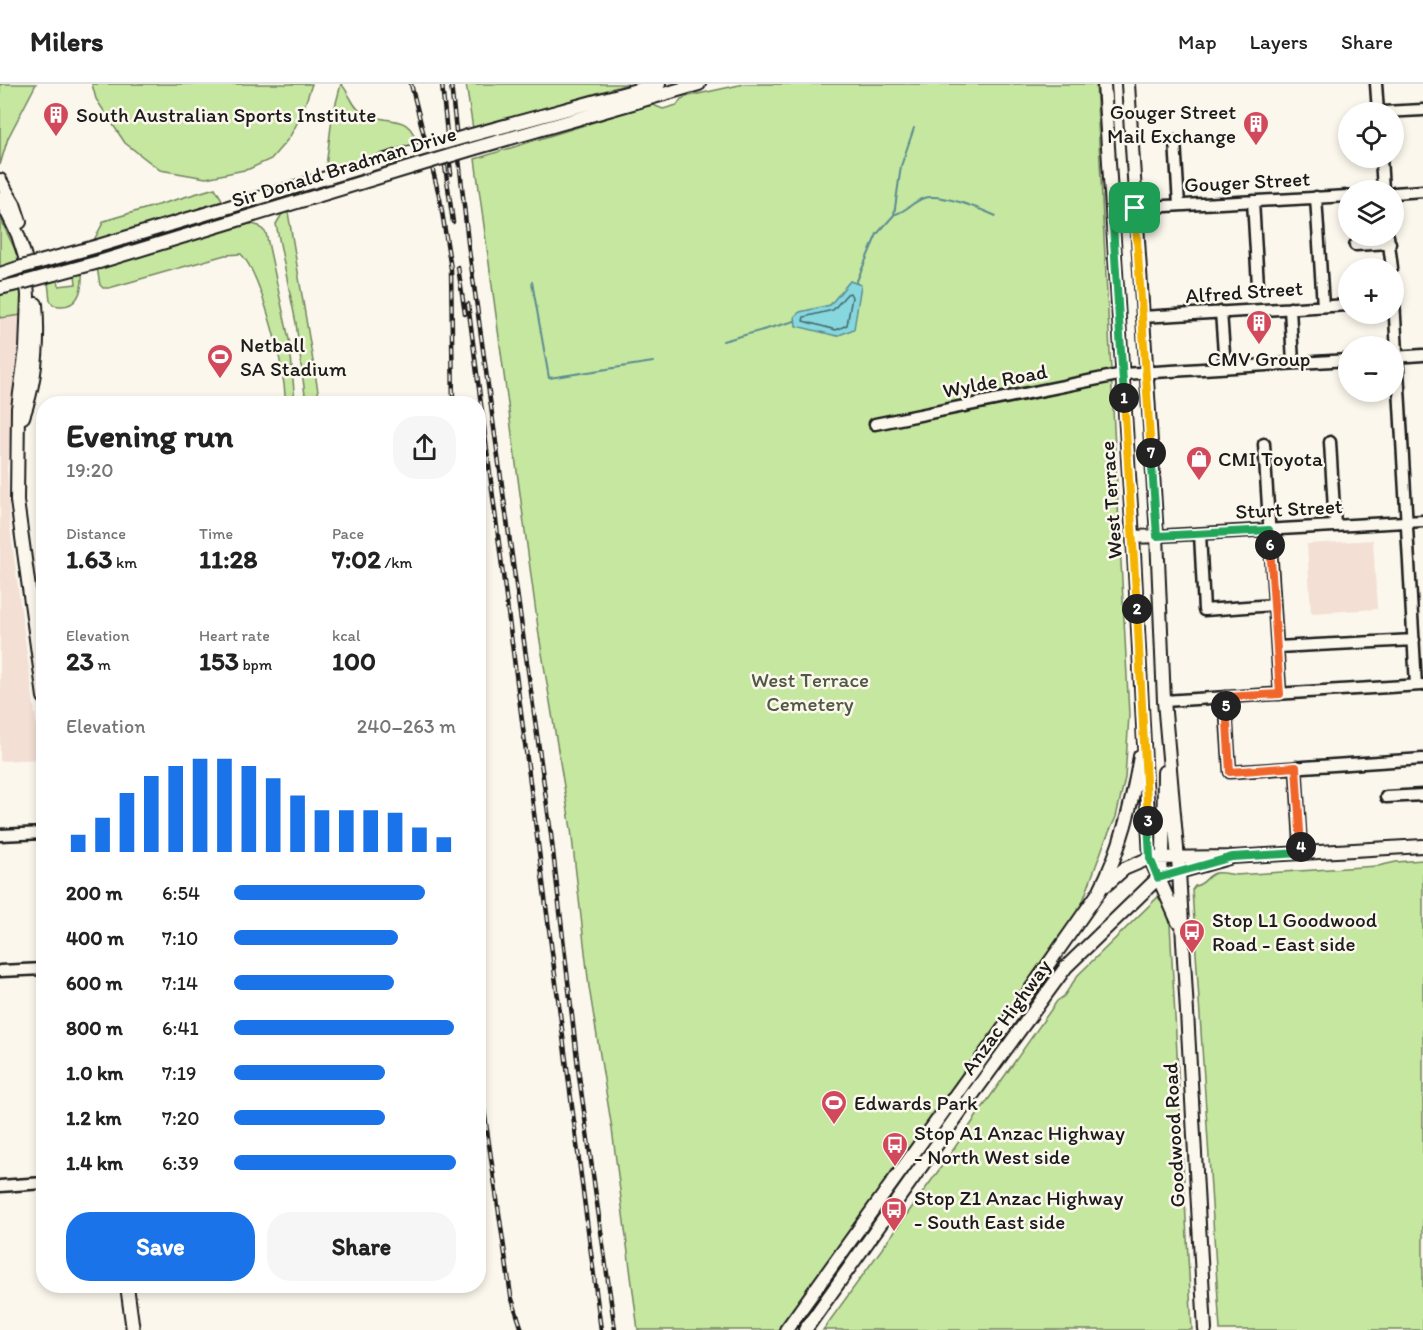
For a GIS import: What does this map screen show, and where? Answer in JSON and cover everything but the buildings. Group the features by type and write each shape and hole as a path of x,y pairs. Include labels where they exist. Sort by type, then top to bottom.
{"main road":[{"name":"Sir Donald Bradman Drive","path":"0,274 468,136 659,84"},
{"name":"Sir Donald Bradman Drive","path":"0,288 99,262 418,165 699,84"},
{"name":"West Terrace","path":"1104,84 1133,537 1150,858 1158,878"},
{"name":"West Terrace","path":"1128,84 1157,536 1164,701 1164,858 1158,878"},
{"path":"0,180 14,204 25,236 30,256 37,317 38,339 34,369 17,435"},
{"path":"0,198 18,235 25,257 28,296 27,339 18,408 17,501 36,639"},
{"path":"1133,537 1157,536"},
{"name":"West Terrace","path":"1164,701 1178,857"},
{"name":"West Terrace","path":"1099,892 1113,861 1131,805 1144,734"},
{"path":"1099,892 1124,869 1150,858 1232,857 1423,846"},
{"name":"Goodwood Road","path":"1178,857 1205,1330"},
{"name":"Anzac Highway","path":"805,1330 1055,981 1086,946 1158,878 1232,857"},
{"path":"1181,894 1187,881 1202,866"},
{"name":"Goodwood Road","path":"1158,878 1173,909 1183,938"},
{"name":"Anzac Highway","path":"786,1330 1099,892"},
{"path":"128,1293 133,1330"},
{"path":"808,1300 821,1308"}],"street":[{"path":"1376,84 1377,102"},
{"path":"1404,111 1423,110"},
{"path":"1176,141 1179,205"},
{"path":"1404,192 1423,191"},
{"name":"Gouger Street","path":"1112,209 1338,196"},
{"path":"1316,197 1323,306"},
{"path":"1253,201 1258,285"},
{"name":"Alfred Street","path":"1142,317 1338,305"},
{"path":"1290,308 1293,363"},
{"path":"1221,312 1225,368"},
{"path":"1404,356 1423,355"},
{"name":"Wylde Road","path":"875,424 1123,374 1338,361"},
{"path":"1164,701 1420,685 1414,640 1398,402"},
{"path":"1330,442 1335,526"},
{"path":"1264,444 1280,694"},
{"name":"Sturt Street","path":"1157,536 1423,521"},
{"path":"1200,534 1204,610 1274,605"},
{"path":"1277,647 1414,640"},
{"path":"1225,697 1230,772 1423,759"},
{"path":"1296,767 1301,853"},
{"path":"1386,797 1423,795"},
{"path":"0,835 36,833"},
{"path":"0,971 36,969"},
{"path":"0,1186 36,1184"}],"shaded area":[{"path":"20,311 16,384 7,468 10,527 36,722 36,759 0,761 0,313"},
{"path":"1373,540 1377,609 1311,613 1307,544"}],"green space":[{"path":"0,84 36,84 8,138 0,165"},
{"path":"92,84 312,84 301,116 289,138 271,159 249,169 206,178 160,170 125,143 96,99"},
{"path":"341,84 363,113 404,123 410,128 418,147 325,175 332,118"},
{"path":"466,84 628,84 473,129"},
{"name":"West Terrace Cemetery","path":"744,84 1096,84 1129,715 1125,778 1116,817 1079,912 781,1330 638,1330 612,1129 589,987 571,829 539,635 475,159 646,106 653,105 663,109 677,105 681,99 689,96"},
{"path":"215,188 224,203 92,244 104,221"},
{"path":"288,212 319,396 305,396 296,323 276,224 282,214"},
{"path":"0,218 18,256 19,265 0,270"},
{"path":"248,223 259,226 266,233 290,344 294,396 285,396 282,370 264,302 249,265 241,254 225,255 109,288 103,288 100,285 97,267"},
{"path":"82,272 80,292 77,298 68,305 53,305 50,300 48,282 58,279 59,286 76,284 75,274"},
{"path":"22,290 22,315 0,318 0,295"},
{"path":"1423,860 1423,1330 1220,1330 1192,890 1213,874 1218,873 1235,875 1378,866"},
{"path":"1158,897 1167,909 1170,924 1192,1330 823,1330 1057,1001 1064,996 1078,975"}],"water":[{"path":"850,281 861,285 854,329 837,336 796,326 795,316 800,312 830,305"}],"waterway":[{"path":"856,283 877,234 894,215 901,166 914,128"},
{"path":"896,214 920,199 932,197 961,202 996,216"},
{"path":"532,282 549,378 653,362"},
{"path":"723,341 795,321"}],"railway":[{"path":"411,84 440,199 451,269 453,396"},
{"path":"442,84 451,174"},
{"path":"451,84 468,243 551,834 579,1076 615,1330"},
{"path":"445,166 453,222"},
{"path":"458,267 465,314"},
{"path":"468,304 480,396"},
{"path":"486,443 601,1330"},
{"path":"486,1123 511,1296 522,1330"}],"place":[{"name":"South Australian Sports Institute","path":"56,138"},
{"name":"Gouger Street Mail Exchange","path":"1256,147"},
{"name":"CMV Group","path":"1259,346"},
{"name":"Netball SA Stadium","path":"220,380"},
{"name":"CMI Toyota","path":"1199,482"},
{"name":"Stop L1 Goodwood Road - East side","path":"1192,955"},
{"name":"Edwards Park","path":"834,1126"},
{"name":"Stop A1 Anzac Highway - North West side","path":"895,1168"},
{"name":"Stop Z1 Anzac Highway - South East side","path":"894,1233"}],"route":[{"path":"1135,208 1157,536 1269,530 1280,694 1225,697 1230,772 1296,767 1301,853 1232,857 1158,878 1150,858 1112,209 1135,208"}]}
